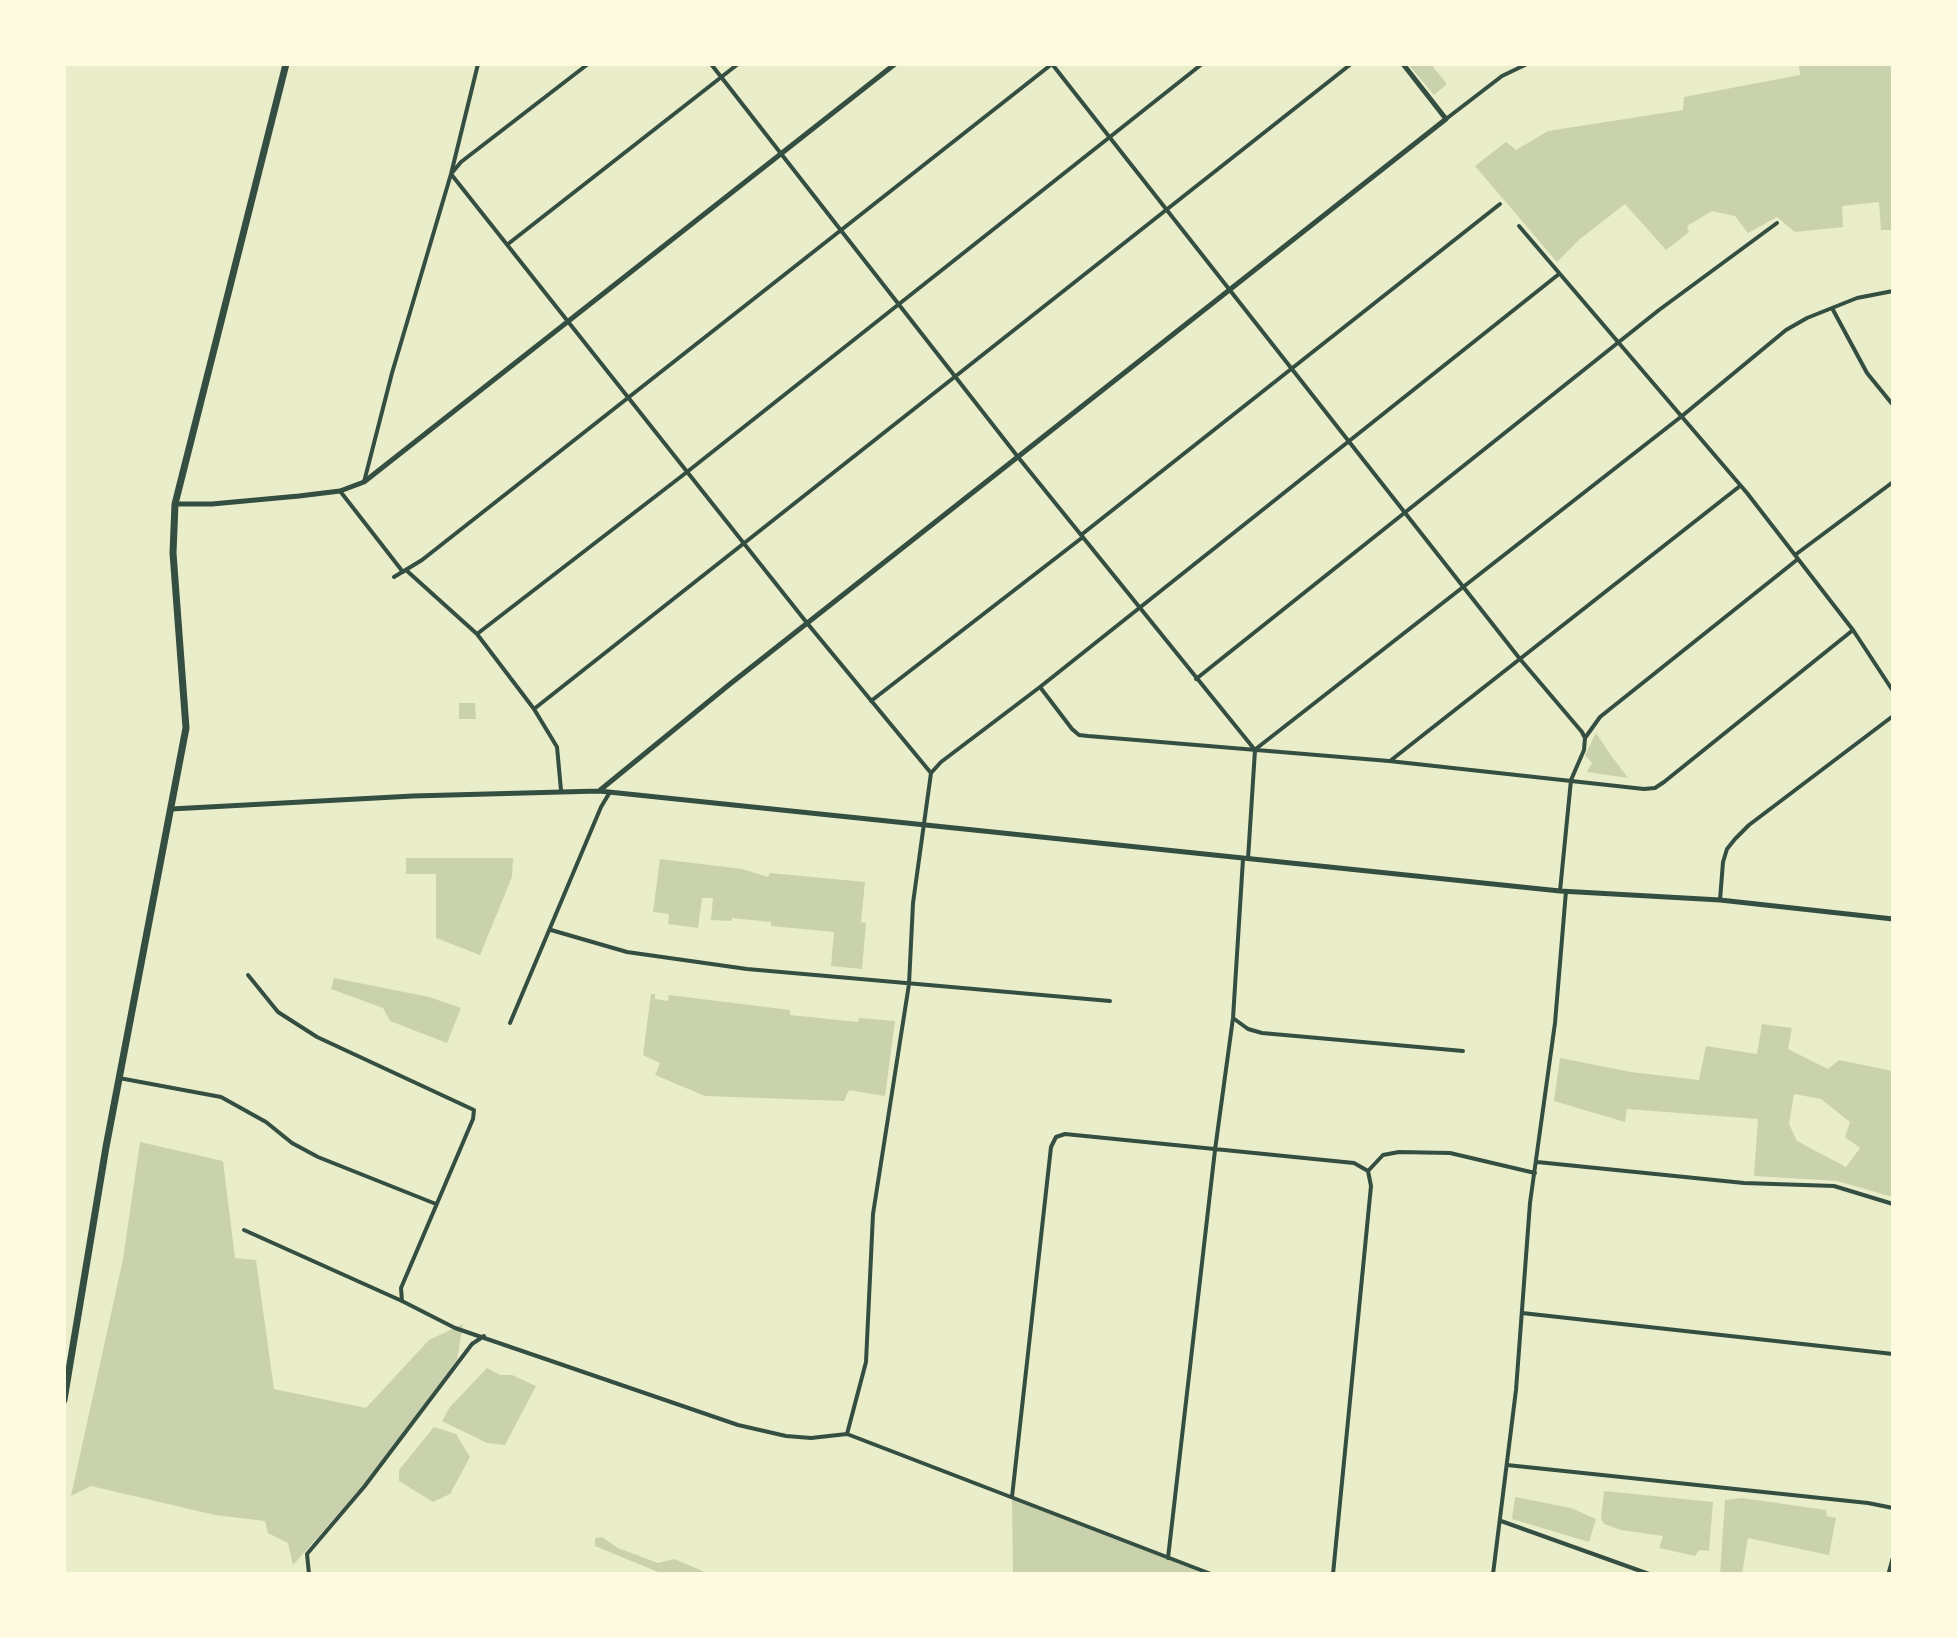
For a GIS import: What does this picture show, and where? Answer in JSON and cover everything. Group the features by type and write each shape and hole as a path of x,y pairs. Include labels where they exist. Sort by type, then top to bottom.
{"main road":[{"path":"64,1400 119,1078 186,728 173,553 175,504 286,64"}],"street":[{"path":"364,482 392,373 451,174 478,64"},
{"path":"451,174 461,162 588,64"},
{"path":"711,64 1018,457 1255,750 1233,1018 1168,1558"},
{"path":"508,244 738,64"},
{"path":"175,504 212,504 340,491 364,482 895,64"},
{"path":"394,577 630,397 1052,64 1585,738"},
{"path":"477,634 687,472 1202,64"},
{"path":"534,709 1351,64"},
{"path":"1403,64 1446,119"},
{"path":"599,791 1476,95 1502,76 1527,64"},
{"path":"451,174 807,623 931,773"},
{"path":"871,701 1500,204"},
{"path":"1196,679 1659,310 1777,223"},
{"path":"1519,226 1740,486 1853,630 1893,691"},
{"path":"847,1434 866,1362 873,1214 909,984 913,903 931,773 1559,274"},
{"path":"1255,750 1682,416 1786,330 1857,298 1893,291"},
{"path":"1832,308 1867,373 1893,405"},
{"path":"1493,1574 1507,1465 1527,1235 1555,1023 1571,780 1584,750 1585,738 1600,717 1893,482"},
{"path":"1389,761 1740,486"},
{"path":"340,491 404,571 477,634 534,709 557,747 561,790"},
{"path":"1040,687 1079,735 1389,761 1644,789 1655,788 1853,630"},
{"path":"1720,900 1723,862 1727,849 1735,839 1749,825 1893,716"},
{"path":"171,809 561,790 599,791 1563,891 1720,900 1893,919"},
{"path":"510,1023 610,792"},
{"path":"551,930 627,952 747,969 1110,1001"},
{"path":"248,975 278,1012 317,1037 474,1110 473,1119 401,1288 402,1301"},
{"path":"1233,1018 1248,1029 1262,1033 1463,1051"},
{"path":"119,1078 221,1097 266,1122 292,1143 318,1157 436,1204"},
{"path":"1012,1497 1051,1147 1056,1137 1065,1134 1354,1163 1368,1171 1371,1186 1333,1574"},
{"path":"1368,1171 1383,1155 1399,1152 1450,1153 1535,1173"},
{"path":"1537,1162 1744,1183 1834,1186 1893,1204"},
{"path":"244,1230 455,1328 738,1425 786,1436 811,1438 847,1434 1211,1574"},
{"path":"1522,1313 1893,1354"},
{"path":"309,1574 307,1554 364,1487 472,1344 484,1336"},
{"path":"1507,1465 1893,1508"},
{"path":"1500,1521 1649,1574"},
{"path":"1889,1574 1893,1559"}],"green space":[{"path":"1408,64 1436,64 1433,67 1447,84 1434,95"},
{"path":"1799,64 1893,64 1893,230 1881,230 1879,202 1842,206 1843,227 1795,232 1777,217 1748,233 1735,216 1712,211 1687,226 1689,232 1666,250 1625,204 1580,239 1557,262 1475,166 1506,142 1516,150 1548,131 1683,110 1684,97 1800,75"},
{"path":"459,703 475,703 476,719 459,719"},
{"path":"1596,733 1628,778 1587,772 1592,763 1585,755"},
{"path":"406,858 513,858 512,877 480,955 436,938 436,874 406,874"},
{"path":"660,859 742,869 768,877 770,873 865,882 861,922 866,923 862,969 831,966 834,932 771,926 771,922 732,918 731,921 711,920 713,898 702,898 698,928 668,924 669,914 653,912"},
{"path":"334,978 429,997 461,1008 447,1043 390,1021 383,1008 331,989"},
{"path":"651,994 655,994 655,999 668,1001 669,995 790,1010 790,1015 858,1022 859,1018 895,1021 885,1096 849,1090 844,1101 705,1096 655,1075 660,1063 643,1055"},
{"path":"1762,1024 1792,1028 1788,1049 1828,1069 1839,1060 1893,1071 1893,1197 1837,1181 1754,1176 1758,1119 1627,1109 1625,1122 1554,1101 1560,1058 1631,1072 1699,1080 1706,1046 1757,1054","holes":["1794,1094 1821,1099 1850,1122 1845,1137 1860,1148 1846,1167 1797,1141 1789,1124"]},
{"path":"140,1142 223,1161 235,1258 256,1260 274,1389 366,1408 429,1340 463,1324 457,1360 366,1483 293,1565 288,1543 268,1533 265,1521 215,1515 91,1486 71,1496 123,1259"},
{"path":"487,1368 536,1386 505,1445 487,1443 442,1421 450,1407"},
{"path":"434,1427 456,1434 470,1457 450,1494 433,1502 399,1481 399,1470"},
{"path":"1604,1491 1713,1502 1709,1551 1699,1550 1695,1556 1659,1548 1663,1536 1621,1530 1604,1524 1601,1518"},
{"path":"1012,1497 1210,1574 1013,1574"},
{"path":"1515,1497 1571,1508 1596,1519 1589,1542 1512,1519"},
{"path":"1742,1498 1826,1510 1827,1516 1836,1518 1829,1555 1748,1538 1742,1574 1720,1574 1725,1500"},
{"path":"602,1537 618,1548 658,1563 674,1559 710,1574 663,1574 595,1546 595,1538"}]}
